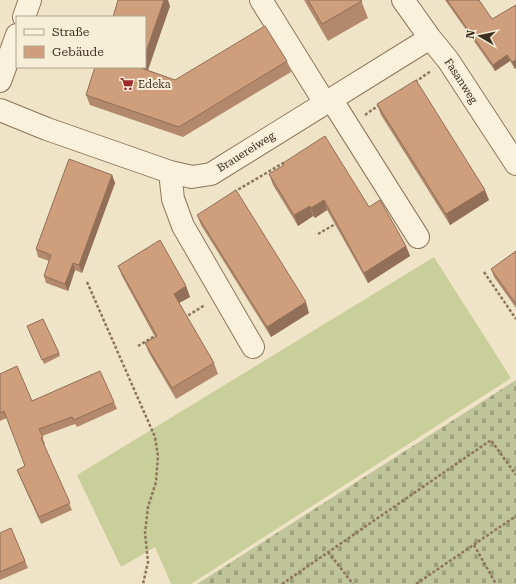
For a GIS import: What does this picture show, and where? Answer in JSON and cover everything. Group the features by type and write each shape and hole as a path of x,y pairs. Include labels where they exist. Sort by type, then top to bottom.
{"street":[{"path":"24,16 30,0"},
{"path":"261,0 418,237"},
{"name":"Fasanweg","path":"403,0 448,60 512,151"},
{"path":"0,81 16,38"},
{"name":"Brauereiweg","path":"0,110 47,129 170,172 192,177 211,174 430,38"},
{"path":"170,172 173,199 183,226 253,347"}],"path":[{"path":"318,234 338,222"},
{"path":"484,272 516,319"},
{"path":"87,282 155,437 158,456 156,482 148,507 145,533 148,562 143,584"},
{"path":"177,322 222,294"},
{"path":"138,346 164,330"},
{"path":"282,584 491,440 516,475"},
{"path":"416,584 516,516"},
{"path":"474,545 496,584"},
{"path":"328,552 353,584"}],"green space":[{"path":"434,257 511,378 191,584 171,584 155,547 121,567 77,475"},
{"path":"516,380 516,584 197,584"}],"building":[{"path":"118,0 164,0 146,52 146,16 113,16"},
{"path":"308,0 361,0 362,1 322,24"},
{"path":"447,0 479,0 492,19 516,5 516,60 512,62 507,55 493,65"},
{"path":"265,26 287,61 179,127 86,95 95,68 141,68 175,80"},
{"path":"416,80 485,190 446,214 377,104"},
{"path":"325,136 369,207 380,200 406,246 364,273 324,200 311,208 310,206 294,215 269,174 284,165 283,163"},
{"path":"69,159 112,175 79,265 73,263 65,284 44,276 51,255 36,249"},
{"path":"236,190 306,302 267,327 197,215"},
{"path":"160,240 186,286 174,294 214,363 172,388 145,343 157,336 118,266"},
{"path":"516,251 516,304 491,269"},
{"path":"43,319 59,353 42,360 27,326"},
{"path":"17,366 32,401 100,371 114,402 74,420 72,417 39,429 43,437 41,438 70,503 39,517 17,470 25,466 4,411 0,413 0,374"},
{"path":"11,528 25,561 0,572 0,533"}],"place":[{"name":"Edeka","path":"127,84"}]}
